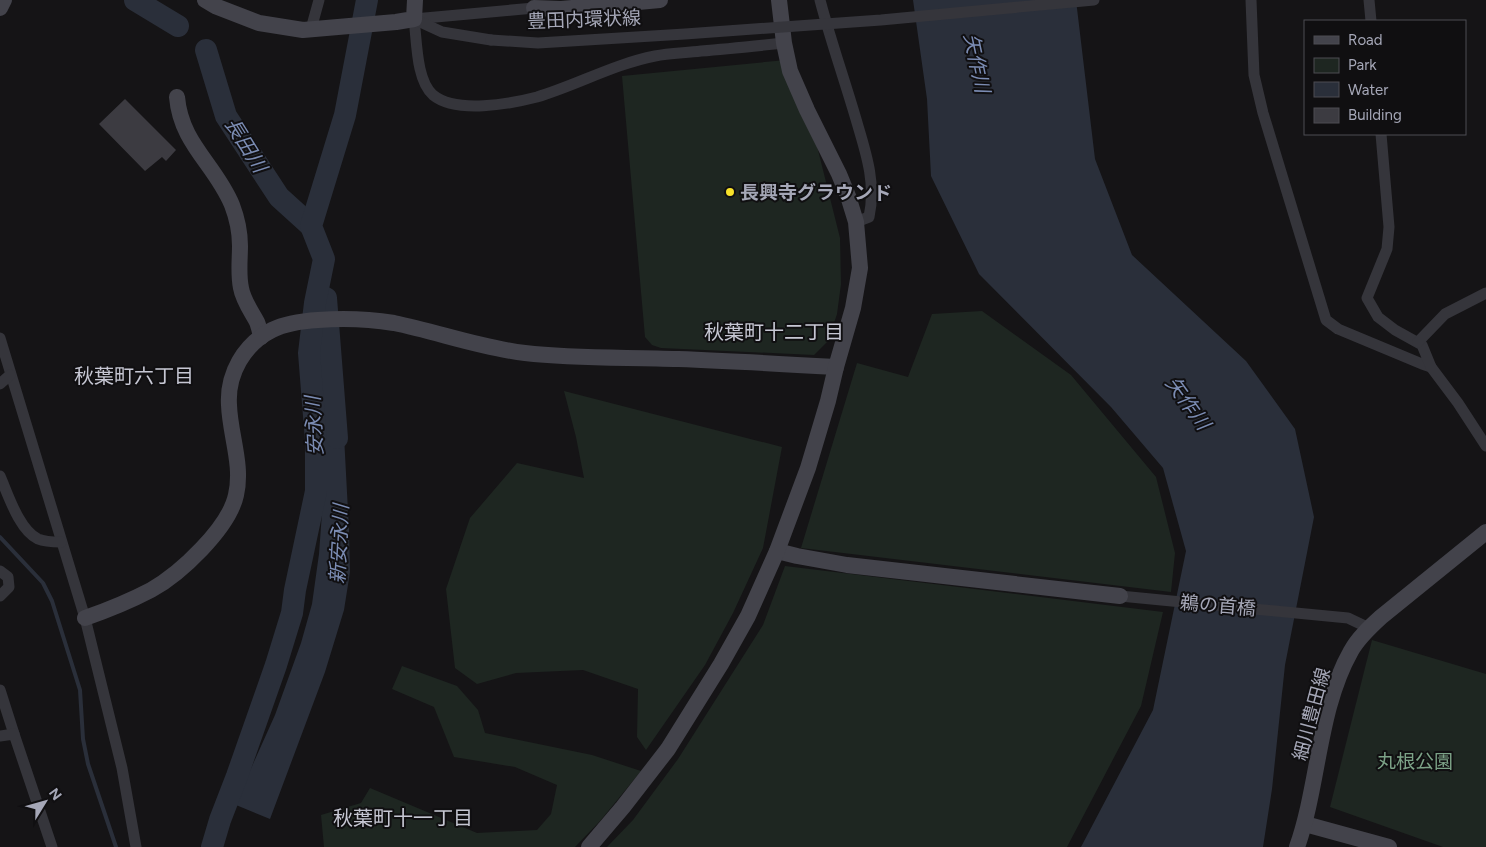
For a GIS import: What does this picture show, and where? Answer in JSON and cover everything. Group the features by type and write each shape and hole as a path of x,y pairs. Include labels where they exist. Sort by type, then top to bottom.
{"street":[{"path":"0,8 4,0"},
{"path":"204,0 259,23 303,30 534,8"},
{"path":"311,29 320,0"},
{"path":"415,0 414,19 424,84 433,95 447,103 469,106 501,104 537,96 621,65 657,56 784,43"},
{"name":"豊田内環状線","path":"534,8 561,9 660,0"},
{"path":"589,847 668,749 721,664 748,616 777,551 808,468 854,308 860,268 856,222 848,196 790,72 784,43 779,0"},
{"path":"820,0 870,170 872,205 869,217 856,222"},
{"name":"豊田内環状線","path":"414,19 442,32 491,40 538,42 882,20 1094,0"},
{"path":"1251,0 1254,75 1263,114 1326,320 1338,330 1431,367"},
{"path":"1369,0 1371,20"},
{"path":"177,97 183,124 191,142 224,188 238,223 241,288 248,307 258,324 261,337"},
{"path":"1381,135 1389,227 1386,249 1367,298 1378,317 1395,330 1422,345 1431,367 1458,402 1486,446"},
{"path":"1418,342 1445,314 1486,293"},
{"path":"85,618 119,605 154,588 182,567 209,542 227,517 236,496 237,485 237,460 229,404 231,383 234,371 245,351 271,330 301,321 340,318 394,323 524,353 836,367"},
{"path":"0,338 85,618 122,768 136,847"},
{"path":"0,384 10,375"},
{"path":"0,476 18,515 29,533 38,539 48,542 61,542"},
{"name":"細川豊田線","path":"1297,847 1305,824 1329,709 1337,680 1351,650 1381,617 1486,532"},
{"path":"777,551 847,565 1120,596"},
{"path":"0,571 8,577 9,587 0,596"},
{"name":"鵜の首橋","path":"1120,596 1348,618 1369,628"},
{"path":"0,690 52,847"},
{"path":"0,736 14,734"},
{"path":"1305,824 1390,847"}],"green space":[{"name":"長興寺グラウンド","path":"786,60 817,146 840,238 841,284 837,314 828,341 814,355 661,348 652,345 645,337 622,76"},
{"path":"982,311 1071,375 1156,477 1175,553 1171,592 801,548 857,363 908,377 932,314"},
{"path":"564,391 782,447 763,548 733,613 705,665 646,750 637,737 638,689 583,670 516,673 477,684 455,668 446,589 470,518 517,463 584,478"},
{"path":"785,566 1163,612 1141,706 1067,847 607,847 633,820 678,759 763,625"},
{"name":"丸根公園","path":"1372,640 1486,674 1486,847 1443,847 1330,807"},
{"path":"402,666 457,686 478,710 485,733 592,755 641,771 600,821 575,847 324,847 321,815 361,803 370,788 477,833 537,830 551,814 557,785 515,767 454,757 434,707 392,689"}],"water":[{"name":"矢作川","path":"913,0 1076,0 1095,159 1132,255 1246,361 1295,429 1314,517 1285,665 1272,789 1263,847 1081,847 1153,710 1186,551 1163,468 1111,407 979,274 931,176 927,99"},
{"path":"342,398 350,572 344,610 325,672 270,819 236,805 275,715 301,643 312,604 319,554 323,499 321,424"}],"building":[{"path":"125,99 176,150 166,161 162,157 145,171 99,124"}],"waterway":[{"name":"長田川","path":"135,0 178,26"},
{"name":"安永川","path":"212,847 276,665 292,613 316,491 316,441 309,353 315,303 324,259 311,226 345,115 367,0"},
{"name":"長田川","path":"206,50 226,116 279,197 311,226"},
{"name":"新安永川","path":"326,298 337,438"},
{"path":"0,537 43,583 52,601 80,690 83,739 88,764 116,847"}],"place":[{"name":"長興寺グラウンド","path":"730,192"}],"district":[{"name":"秋葉町十二丁目","path":"774,332"},
{"name":"秋葉町六丁目","path":"134,376"},
{"name":"秋葉町十一丁目","path":"403,818"}]}
